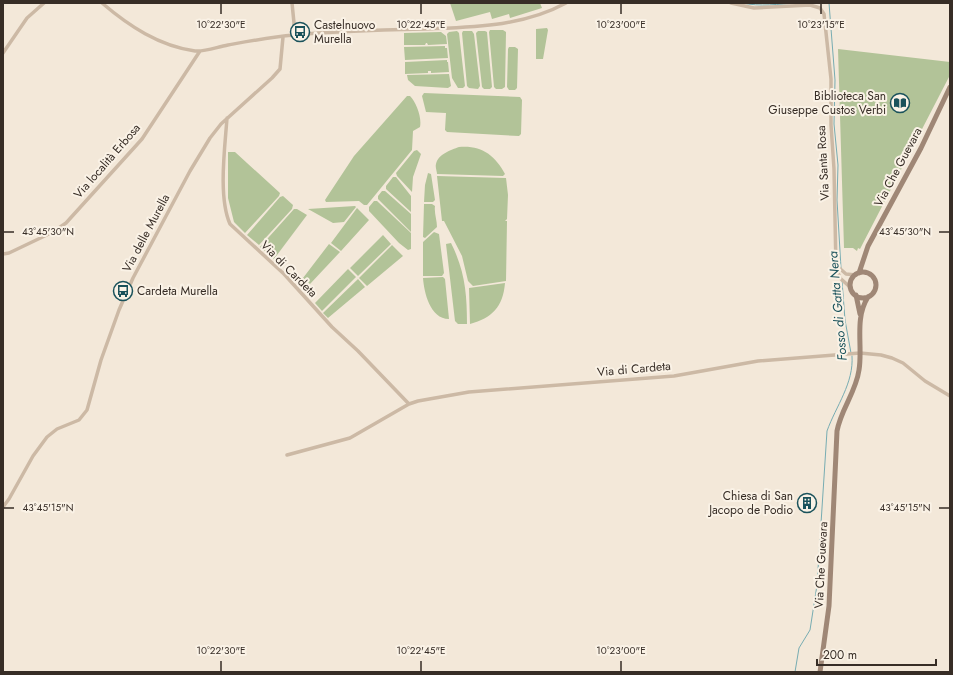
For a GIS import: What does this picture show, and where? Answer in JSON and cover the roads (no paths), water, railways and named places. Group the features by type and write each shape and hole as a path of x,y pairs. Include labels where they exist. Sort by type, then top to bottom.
{"main road":[{"name":"Via Che Guevara","path":"858,274 868,246 921,148 950,87"},
{"path":"864,256 866,266 876,282 876,288 868,297 863,298 856,295 851,288 851,280 858,274 864,272 871,275"},
{"name":"Via Che Guevara","path":"856,295 860,319"},
{"name":"Via Che Guevara","path":"820,672 829,606 837,431 858,376 860,366 857,353 860,319 864,304 868,297"}],"street":[{"path":"3,53 27,18 44,3"},
{"path":"102,3 123,20 144,33 181,48 200,51 293,35 488,25 540,15 566,3"},
{"path":"292,3 294,23 293,35"},
{"name":"Via Santa Rosa","path":"731,3 754,8 810,5 820,8 824,14 831,79 830,125 834,169 836,265 840,278 851,288"},
{"name":"Via delle Murella","path":"3,507 33,456 47,438 57,429 79,420 87,410 101,360 128,289 190,171 210,138 227,118 280,69 282,37"},
{"name":"Via località Erbosa","path":"3,254 9,253 53,232 66,223 142,139 200,51"},
{"name":"Via di Cardeta","path":"227,118 224,184 226,214 230,224 284,274 332,327 358,351 409,404"},
{"path":"836,265 842,271 850,275 858,274"},
{"name":"Via di Cardeta","path":"287,455 350,438 409,404 424,400 469,392 674,376 758,361 857,353 881,355 892,358 903,364 925,381 950,396"}],"waterway":[{"name":"Fosso di Gatta Nera","path":"742,3 763,5 797,3"},
{"name":"Fosso di Gatta Nera","path":"829,3 835,80 834,124 838,165 837,200 841,268"},
{"name":"Fosso di Gatta Nera","path":"842,281 845,320 851,353"},
{"name":"Fosso di Gatta Nera","path":"795,672 799,648 810,630 817,585 827,431 844,394 850,376 852,356"}],"place":[{"name":"Castelnuovo Murella","path":"300,32"},
{"name":"Biblioteca San Giuseppe Custos Verbi","path":"900,103"},
{"name":"Cardeta Murella","path":"123,291"},
{"name":"Chiesa di San Jacopo de Podio","path":"807,503"}]}
